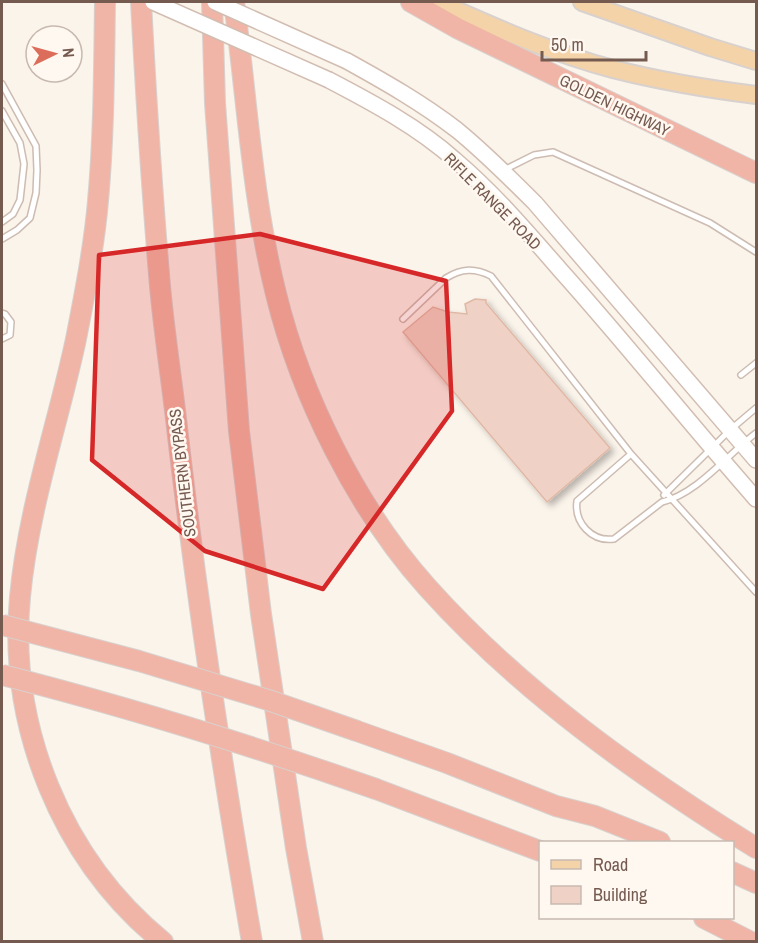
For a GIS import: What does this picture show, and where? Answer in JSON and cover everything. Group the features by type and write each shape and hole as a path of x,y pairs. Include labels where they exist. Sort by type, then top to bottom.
{"highway":[{"path":"105,2 102,153 93,243 76,339 27,549 20,596 18,659 23,700 33,743 60,812 81,849 110,889 163,942"},
{"name":"SOUTHERN BYPASS","path":"141,2 148,135 160,288 179,451 202,635 252,942"},
{"path":"213,2 215,103 239,431 261,614 296,848 313,942"},
{"path":"234,2 257,196 276,294 289,342 308,394 358,491 395,548 426,586 488,651 570,719 665,790 756,848"},
{"name":"GOLDEN HIGHWAY","path":"411,2 457,28 756,173"},
{"path":"2,625 140,661 268,700 447,763 556,806 595,816 655,841"},
{"path":"2,675 79,695 307,765 539,851"},
{"path":"734,873 756,884"},
{"path":"706,919 751,942"}],"main road":[{"name":"RIFLE RANGE ROAD","path":"153,2 329,80 377,105 454,159 509,212 756,499"},
{"name":"RIFLE RANGE ROAD","path":"213,2 347,61 396,88 457,130 535,202 756,460"},
{"path":"438,2 532,42 611,68 695,87 756,95"},
{"path":"582,2 756,61"}],"lane":[{"path":"2,239 17,230 30,218 36,193 37,170 36,146 3,87"},
{"path":"2,111 20,143 24,164 20,200 13,214 2,222"},
{"path":"502,170 534,155 553,152 710,223 756,252"},
{"path":"403,319 454,273 474,269 491,276 630,454 756,592"},
{"path":"2,313 11,322 10,335 2,339"},
{"path":"741,375 756,363"},
{"path":"662,502 664,493 756,408"},
{"path":"630,454 579,498 576,508 578,518 584,528 594,536 605,540 615,540 662,502 671,500 695,485 756,433"}],"highlighted area":[{"path":"260,234 446,281 452,411 323,589 205,551 92,460 99,255"}],"building":[{"path":"475,299 486,300 486,303 610,448 547,502 403,332 433,307 448,312 467,314 465,304"}]}
